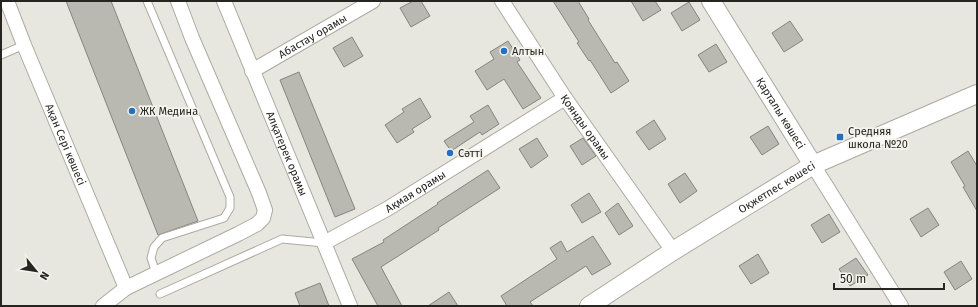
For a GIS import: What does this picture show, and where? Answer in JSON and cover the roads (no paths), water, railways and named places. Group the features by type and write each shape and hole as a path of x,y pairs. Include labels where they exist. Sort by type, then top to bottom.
{"street":[{"name":"Ақан Сері көшесі","path":"7,1 126,288"},
{"path":"103,306 126,288 257,224 263,218 265,210 260,193 192,38 178,1"},
{"name":"Алқатерек орамы","path":"224,1 350,306"},
{"name":"Абастау орамы","path":"252,71 373,1"},
{"name":"Қоянды орамы","path":"502,1 565,98 673,251"},
{"name":"Қарталы көшесі","path":"711,1 813,165 896,304"},
{"name":"Оқжетпес көшесі","path":"590,306 673,251 813,165 977,94"},
{"name":"Ақмая орамы","path":"324,243 388,208 565,98"}],"lane":[{"path":"147,1 230,197 230,208 224,218 162,238 154,247 151,258 156,273"},
{"path":"1,55 24,45"},
{"path":"160,294 282,239 324,243"}],"place":[{"name":"Алтын","path":"504,51"},
{"name":"ЖК Медина","path":"132,111"},
{"name":"Средняя школа №20","path":"840,137"},
{"name":"Сәттi","path":"450,153"}]}
